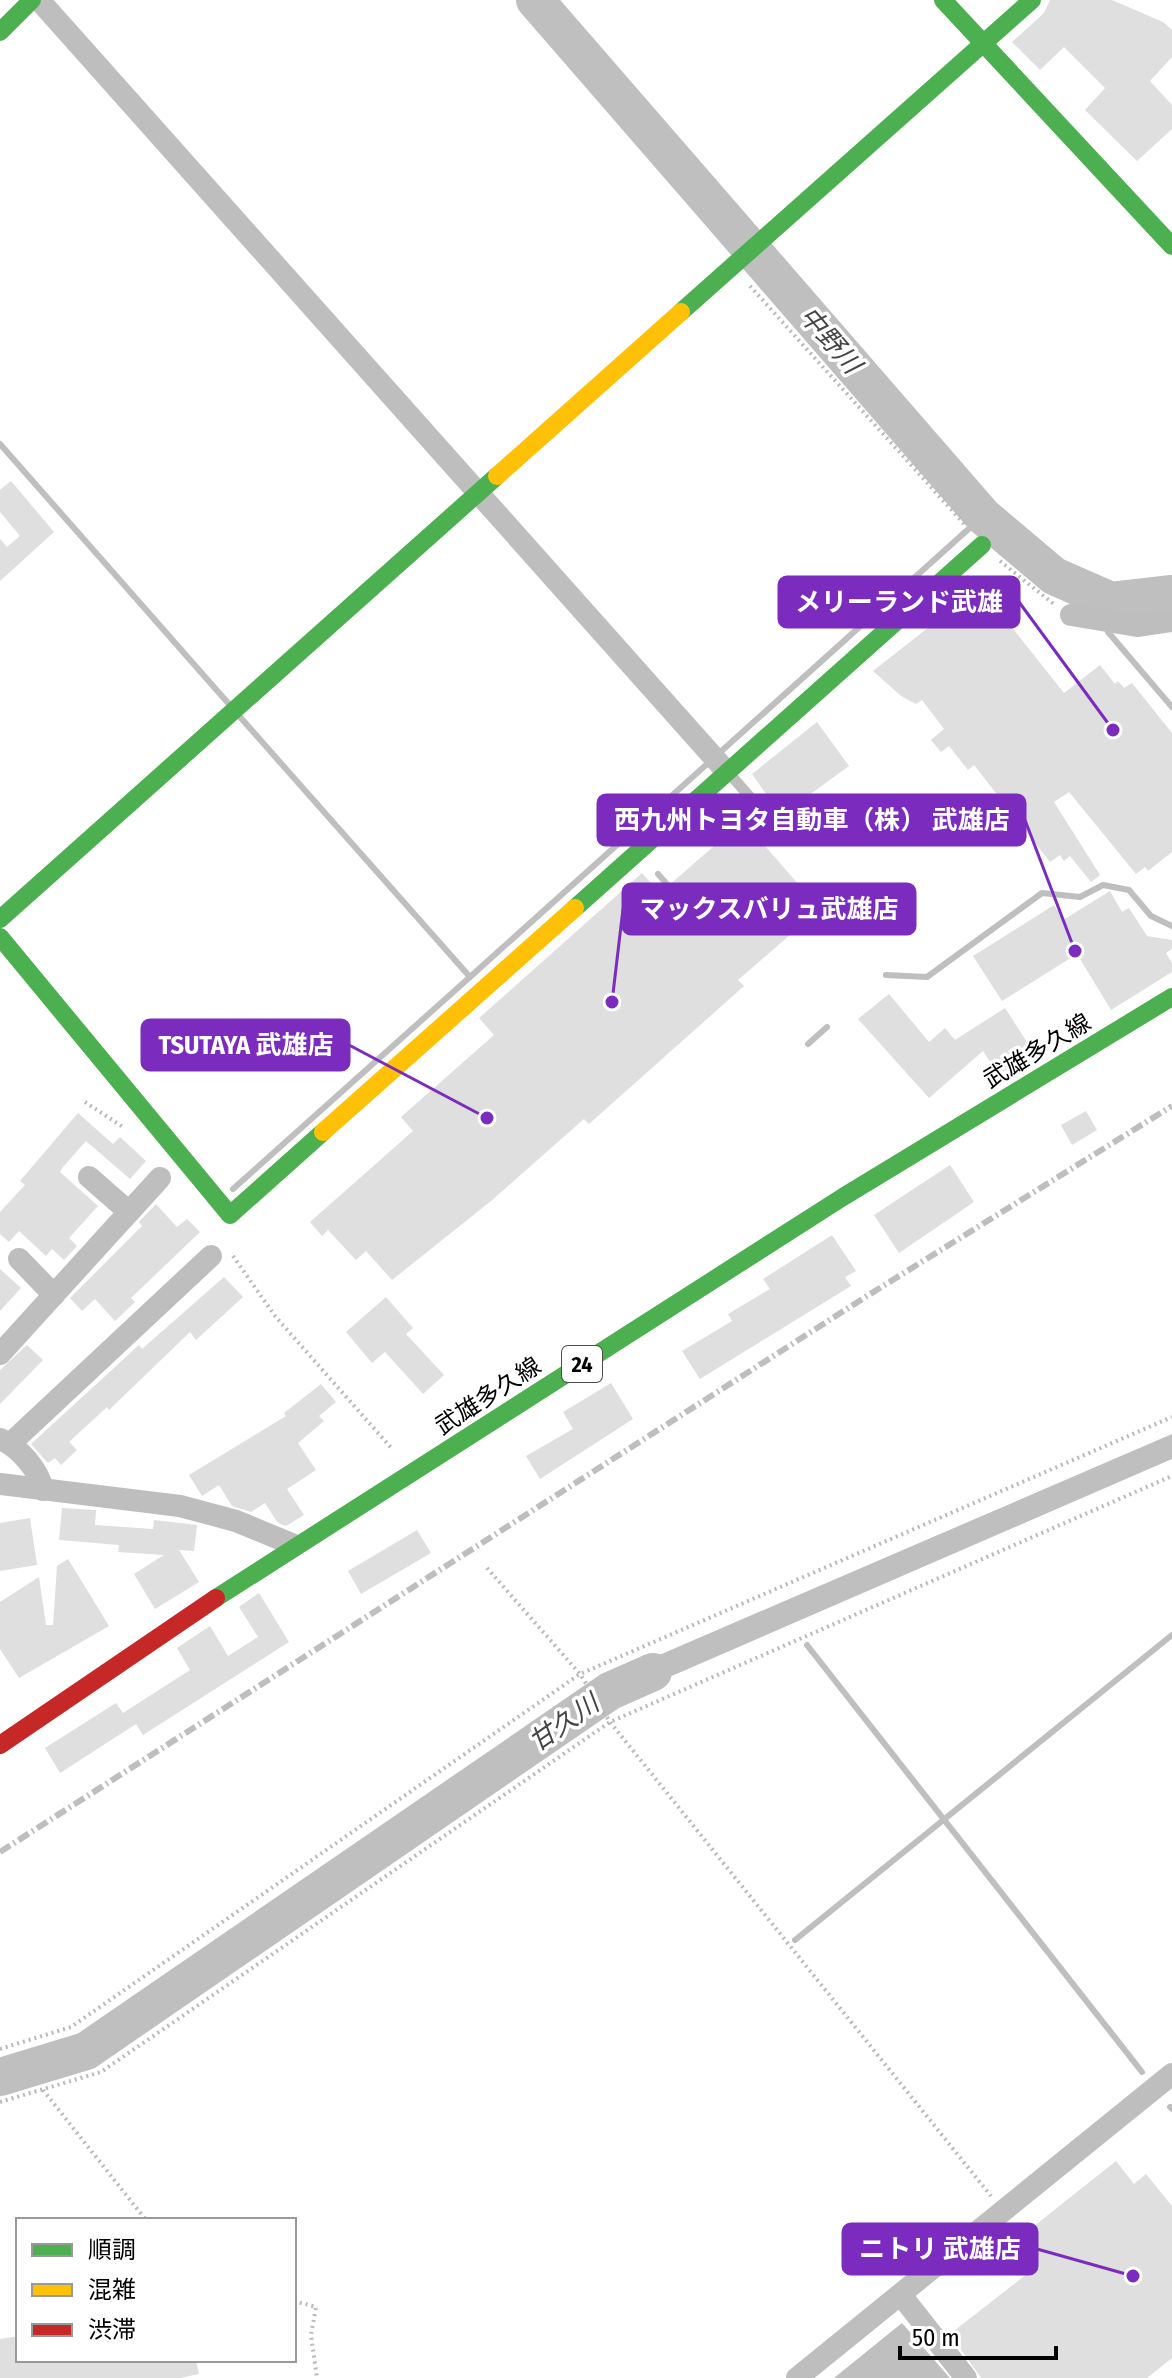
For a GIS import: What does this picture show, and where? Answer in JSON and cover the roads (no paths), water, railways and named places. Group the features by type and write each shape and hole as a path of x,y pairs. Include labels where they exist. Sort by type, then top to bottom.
{"street":[{"path":"0,32 32,0"},
{"path":"39,0 726,771"},
{"path":"943,0 1172,246"},
{"path":"0,919 1032,0"},
{"path":"0,937 230,1215 982,545"},
{"path":"1071,615 1137,626 1172,621"},
{"name":"武雄多久線","path":"0,1745 294,1545 413,1472 612,1338 1172,997"},
{"path":"89,1177 129,1212"},
{"path":"0,1354 160,1178"},
{"path":"43,1490 40,1477 5,1441 218,1250"},
{"path":"19,1259 54,1295"},
{"path":"0,1484 180,1506 236,1521 294,1545"},
{"path":"797,2378 1172,2074"},
{"path":"901,2295 966,2378"}],"lane":[{"path":"726,771 776,827 789,832"}],"waterway":[{"name":"中野川","path":"535,0 983,516 1054,576 1111,601 1172,594"},
{"path":"0,444 228,703"},
{"path":"240,717 470,977 983,516"},
{"path":"1108,632 1172,707"},
{"path":"658,874 672,890"},
{"path":"886,975 927,977 1042,893 1080,897 1103,885 1129,890 1151,916 1172,926"},
{"path":"233,1189 470,977"},
{"path":"808,1044 827,1027"},
{"path":"795,1940 1172,1635"},
{"path":"807,1645 1142,2072"},
{"name":"甘久川","path":"0,2077 86,2051 610,1691 653,1672"}],"railway":[{"path":"0,1852 867,1296 1172,1106"}],"place":[{"name":"メリーランド武雄","path":"1113,730"},
{"name":"西九州トヨタ自動車（株） 武雄店","path":"1075,951"},
{"name":"マックスバリュ武雄店","path":"612,1002"},
{"name":"TSUTAYA 武雄店","path":"487,1118"},
{"name":"ニトリ 武雄店","path":"1133,2276"}]}
